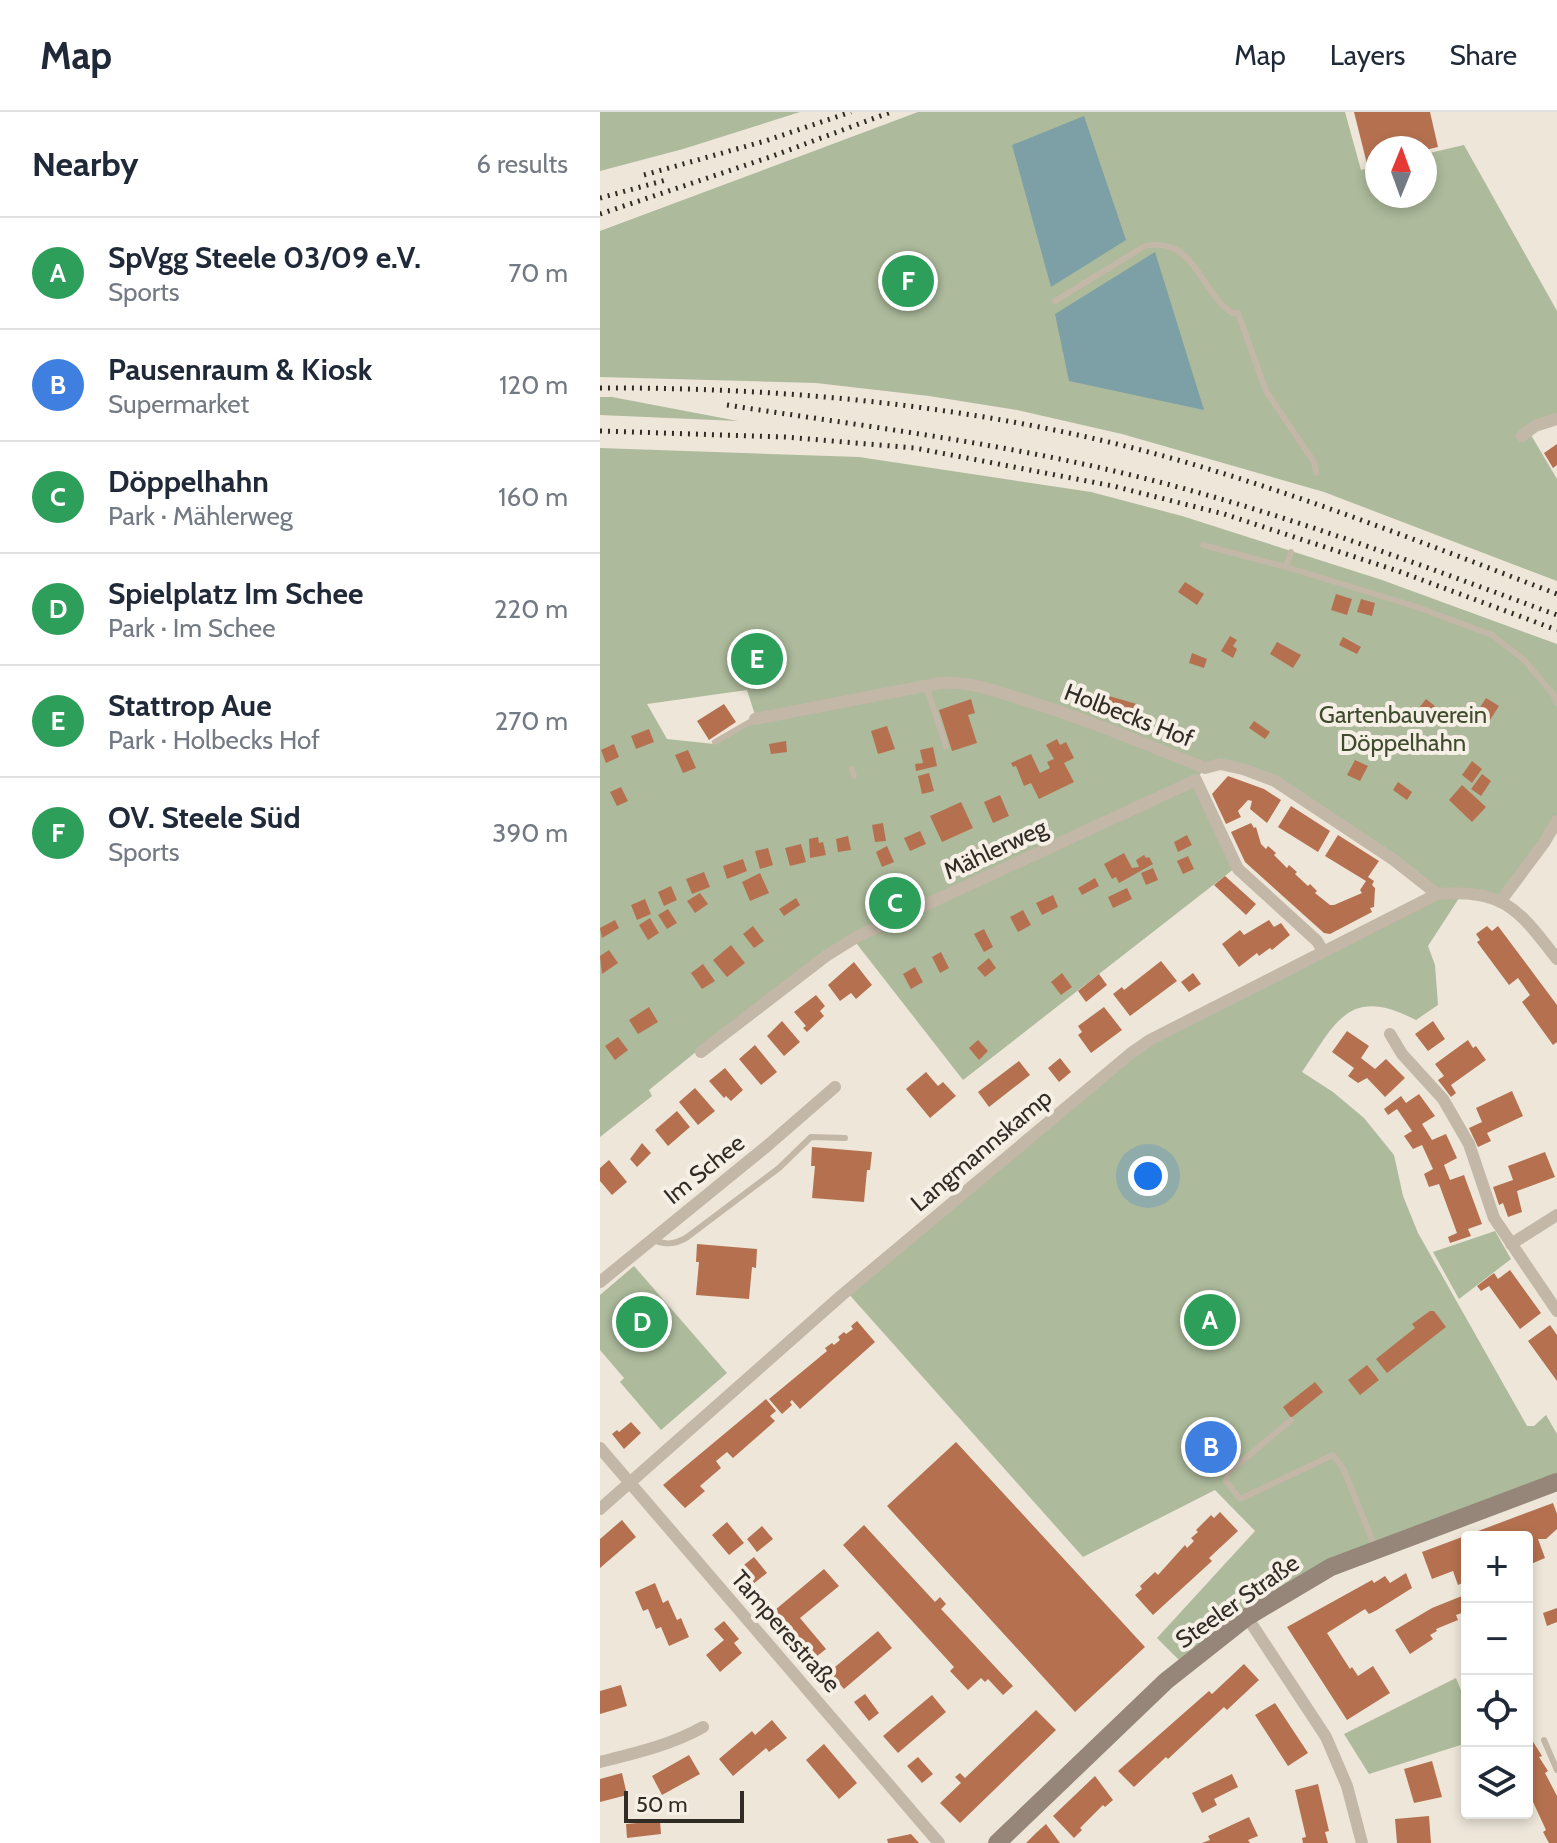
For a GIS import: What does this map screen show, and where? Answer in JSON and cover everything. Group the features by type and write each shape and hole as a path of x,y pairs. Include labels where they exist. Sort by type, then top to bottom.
{"main road":[{"name":"Steeler Straße","path":"997,1843 1166,1681 1247,1617 1331,1567 1557,1482"}],"street":[{"path":"1522,436 1535,426 1557,419"},
{"name":"Holbecks Hof","path":"755,719 926,686 955,682 980,686 1071,715 1205,768 1220,764 1275,781 1394,860 1437,894"},
{"path":"1205,768 1196,780 1238,869 1317,941 1323,951"},
{"name":"Mählerweg","path":"701,1052 826,956 858,936 1196,780"},
{"path":"1500,902 1557,821"},
{"path":"1437,894 1463,892 1489,896 1520,913 1557,959"},
{"name":"Langmannskamp","path":"600,1509 842,1295 1130,1054 1170,1029 1437,894"},
{"path":"1390,1034 1402,1054 1443,1099 1469,1144 1494,1218 1557,1311"},
{"name":"Im Schee","path":"600,1282 835,1087"},
{"path":"1511,1244 1557,1215"},
{"name":"Tamperestraße","path":"600,1448 939,1843"},
{"path":"1247,1617 1326,1737 1347,1786 1362,1843"},
{"path":"600,1762 648,1750 703,1727"}],"lane":[{"path":"1055,301 1145,246 1169,244 1177,248 1222,305 1232,313 1238,313 1266,391 1314,462 1316,473"},
{"path":"1203,545 1414,606 1492,635 1524,660 1557,703"},
{"path":"1286,567 1291,552"},
{"path":"926,686 946,746"},
{"name":"Holbecks Hof","path":"715,742 755,719"},
{"path":"651,1239 663,1244 675,1244 686,1238 779,1168 811,1137 845,1138"},
{"path":"1291,1420 1228,1473 1226,1481 1240,1499 1333,1455 1343,1468 1376,1549"},
{"path":"1544,1740 1557,1770"}],"green space":[{"path":"600,112 800,112 600,171"},
{"path":"918,112 1345,112 1361,170 1365,169 1365,208 1437,208 1437,151 1464,145 1557,311 1557,421 1528,430 1557,479 1557,581 1324,492 1122,434 1017,410 816,383 600,377 600,231"},
{"path":"600,397 612,397 738,421 600,415"},
{"name":"Gartenbauverein Döppelhahn","path":"600,448 859,457 1091,492 1182,516 1382,580 1557,644 1557,820 1500,902 1463,892 1428,946 1435,965 1438,1005 1416,1020 1375,1006 1359,1008 1335,1024 1302,1072 1333,1092 1364,1118 1394,1155 1403,1196 1418,1233 1527,1426 1534,1426 1546,1415 1557,1434 1557,1481 1376,1548 1182,1663 1157,1638 1255,1531 1215,1490 1083,1557 847,1292 1130,1052 1437,895 1394,860 1244,769 1205,768 1196,780 1235,868 963,1080 853,939 697,1051 649,1090 652,1096 600,1137","holes":["747,690 756,718 714,744 667,739 647,704"]},
{"path":"1495,1231 1511,1259 1459,1299 1433,1252"},
{"path":"634,1266 727,1373 661,1430 620,1382 624,1378 600,1350 600,1295"},
{"path":"1456,1678 1461,1690 1461,1745 1369,1774 1344,1734"}],"water":[{"path":"1084,116 1126,240 1051,287 1012,145"},
{"path":"1155,252 1204,410 1069,381 1055,314"}],"building":[{"path":"1354,112 1430,112 1435,136 1365,136 1365,156"},
{"path":"1557,444 1557,465 1553,468 1544,453"},
{"path":"1185,582 1204,594 1197,605 1178,592"},
{"path":"1336,594 1352,599 1347,615 1331,610"},
{"path":"1361,599 1375,603 1372,616 1357,612"},
{"path":"1230,636 1237,640 1233,646 1237,649 1233,658 1221,651"},
{"path":"1343,637 1361,647 1357,654 1339,645"},
{"path":"1277,642 1301,655 1293,668 1270,654"},
{"path":"1192,653 1207,659 1204,668 1189,663"},
{"path":"1109,696 1140,705 1129,725 1103,717"},
{"path":"1486,698 1499,706 1490,720 1477,712"},
{"path":"971,699 975,713 968,715 977,743 952,751 939,710"},
{"path":"1426,699 1435,706 1424,720 1415,713"},
{"path":"724,704 736,722 709,740 697,721"},
{"path":"1254,721 1270,732 1265,739 1249,728"},
{"path":"887,726 895,749 878,754 871,731"},
{"path":"649,729 654,742 636,749 631,736"},
{"path":"1057,739 1060,745 1066,742 1074,758 1064,763 1074,782 1039,799 1031,783 1024,786 1016,766 1013,767 1011,763 1031,754 1040,773 1050,768 1047,762 1054,759 1046,745"},
{"path":"786,741 787,752 771,754 769,744"},
{"path":"614,744 619,757 606,763 601,750"},
{"path":"933,747 937,766 916,771 915,764 923,763 920,750"},
{"path":"688,750 696,768 683,773 675,755"},
{"path":"1355,760 1368,766 1360,781 1347,775"},
{"path":"1472,761 1482,769 1472,783 1462,775"},
{"path":"929,773 934,791 922,794 918,776"},
{"path":"1482,774 1491,781 1481,796 1471,789"},
{"path":"1228,776 1264,789 1281,800 1267,823 1250,809 1252,801 1248,800 1238,811 1241,817 1226,824 1212,794"},
{"path":"1398,782 1412,792 1407,800 1393,790"},
{"path":"1462,785 1486,807 1472,822 1449,800"},
{"path":"621,787 628,801 617,806 610,792"},
{"path":"1000,795 1009,816 993,823 984,802"},
{"path":"961,802 973,828 942,842 930,816"},
{"path":"1291,806 1330,831 1318,852 1278,827"},
{"path":"883,823 886,841 875,842 872,825"},
{"path":"1251,823 1256,827 1261,844 1276,853 1274,855 1287,868 1289,865 1330,905 1362,893 1360,890 1366,881 1325,856 1338,835 1379,861 1368,877 1374,881 1372,885 1375,888 1374,907 1370,908 1372,912 1330,934 1324,933 1245,862 1231,832"},
{"path":"920,831 926,844 910,851 904,838"},
{"path":"1187,835 1192,845 1178,852 1174,842"},
{"path":"848,836 851,850 838,852 836,839"},
{"path":"818,837 819,843 823,842 826,855 810,858 809,839"},
{"path":"801,844 806,862 790,866 785,848"},
{"path":"887,846 894,862 882,867 876,852"},
{"path":"768,848 773,865 760,869 755,851"},
{"path":"1124,853 1132,868 1139,867 1136,860 1144,855 1153,864 1119,883 1116,877 1112,879 1104,864"},
{"path":"1188,856 1194,869 1183,874 1177,861"},
{"path":"743,859 747,871 727,879 723,866"},
{"path":"1153,868 1158,880 1146,885 1141,873"},
{"path":"704,872 710,887 692,894 686,879"},
{"path":"760,873 769,893 750,901 742,882"},
{"path":"1225,876 1256,904 1246,915 1214,885"},
{"path":"1095,878 1099,886 1082,895 1078,888"},
{"path":"671,886 677,900 664,906 658,892"},
{"path":"1127,888 1132,899 1113,908 1108,897"},
{"path":"700,893 708,904 695,913 687,901"},
{"path":"1053,895 1058,907 1042,915 1036,903"},
{"path":"796,898 800,905 784,916 779,909"},
{"path":"645,899 651,914 637,920 631,905"},
{"path":"668,909 677,923 667,929 658,915"},
{"path":"1023,910 1031,925 1018,932 1010,917"},
{"path":"650,918 659,933 648,940 639,925"},
{"path":"615,920 619,928 602,938 600,928"},
{"path":"1269,920 1274,927 1281,923 1290,935 1272,950 1270,948 1259,956 1257,953 1239,967 1222,944 1240,930 1244,935"},
{"path":"753,926 764,941 754,948 743,934"},
{"path":"1487,926 1492,931 1498,926 1557,1005 1557,1042 1553,1045 1522,1002 1530,995 1518,978 1509,985 1477,942 1480,940 1476,934"},
{"path":"984,929 993,947 984,952 974,934"},
{"path":"731,945 745,963 727,977 713,960"},
{"path":"609,950 618,963 602,974 600,956"},
{"path":"941,952 949,968 940,973 932,957"},
{"path":"989,958 996,968 985,977 977,968"},
{"path":"1161,961 1177,981 1130,1016 1113,994 1122,987 1124,990"},
{"path":"854,962 872,985 856,999 851,993 840,1001 828,985"},
{"path":"703,964 715,981 702,989 691,973"},
{"path":"915,967 923,982 911,989 903,974"},
{"path":"1062,973 1072,987 1061,995 1051,982"},
{"path":"1193,973 1201,984 1189,992 1181,982"},
{"path":"1099,974 1107,985 1086,1002 1078,991"},
{"path":"816,995 825,1006 820,1011 824,1016 807,1032 803,1028 806,1026 794,1012"},
{"path":"649,1007 658,1022 638,1034 629,1020"},
{"path":"1104,1007 1122,1030 1091,1053 1078,1035 1082,1032 1078,1026"},
{"path":"782,1021 800,1042 784,1056 767,1036"},
{"path":"1433,1021 1445,1039 1428,1051 1415,1034"},
{"path":"1347,1031 1369,1046 1361,1058 1375,1069 1386,1059 1405,1078 1385,1097 1367,1078 1358,1083 1348,1076 1354,1068 1332,1052"},
{"path":"618,1037 628,1050 615,1060 605,1046"},
{"path":"978,1040 988,1051 979,1060 969,1048"},
{"path":"1468,1040 1486,1060 1451,1085 1456,1093 1451,1097 1438,1080 1444,1076 1435,1064"},
{"path":"755,1045 777,1072 761,1085 739,1059"},
{"path":"1060,1058 1071,1072 1059,1082 1048,1068"},
{"path":"1019,1061 1030,1075 989,1107 978,1092"},
{"path":"725,1068 743,1090 731,1101 726,1096 724,1098 709,1081"},
{"path":"926,1072 938,1086 943,1082 956,1096 930,1118 906,1089"},
{"path":"695,1088 715,1111 698,1125 679,1102"},
{"path":"1512,1091 1523,1116 1487,1133 1491,1141 1478,1147 1469,1128 1482,1122 1476,1108"},
{"path":"1419,1094 1435,1116 1422,1124 1432,1140 1446,1134 1457,1158 1444,1165 1450,1180 1464,1175 1482,1224 1468,1229 1471,1236 1450,1243 1448,1237 1457,1233 1439,1184 1429,1187 1424,1174 1433,1169 1422,1145 1413,1149 1404,1136 1412,1131 1397,1109 1388,1115 1384,1109 1401,1096 1406,1103"},
{"path":"677,1111 690,1127 668,1146 655,1130"},
{"path":"642,1143 651,1153 637,1167 630,1159"},
{"path":"812,1147 872,1152 864,1202 812,1198 815,1166 811,1166"},
{"path":"1545,1152 1555,1177 1517,1191 1522,1212 1508,1217 1503,1203 1499,1205 1493,1187 1513,1180 1508,1166"},
{"path":"609,1160 627,1182 612,1195 600,1181 600,1168"},
{"path":"697,1244 757,1249 749,1299 696,1295"},
{"path":"1510,1270 1541,1313 1520,1329 1489,1286 1481,1291 1477,1286 1494,1273 1498,1279"},
{"path":"1434,1311 1446,1327 1387,1373 1376,1359 1415,1328 1412,1324"},
{"path":"857,1321 875,1342 800,1409 792,1400 792,1405 782,1414 769,1399 827,1351 825,1348 840,1340 838,1337 844,1332 846,1334 853,1329 851,1326"},
{"path":"1550,1325 1557,1335 1557,1381 1528,1341"},
{"path":"1367,1365 1379,1380 1360,1395 1348,1380"},
{"path":"1315,1382 1323,1392 1291,1418 1283,1407"},
{"path":"766,1399 776,1411 770,1416 775,1421 733,1458 727,1452 716,1461 721,1468 700,1486 705,1491 685,1508 663,1485"},
{"path":"631,1422 641,1433 624,1449 612,1434"},
{"path":"1227,1428 1236,1440 1207,1462 1198,1449"},
{"path":"956,1442 1145,1647 1075,1712 887,1506"},
{"path":"1553,1503 1557,1514 1557,1529 1546,1539 1538,1539 1545,1558 1533,1563 1533,1531 1478,1531"},
{"path":"1220,1512 1238,1531 1209,1558 1212,1561 1153,1615 1135,1595 1142,1589 1140,1586 1155,1572 1158,1575 1185,1545 1187,1548 1194,1541 1191,1538 1198,1532 1196,1530 1211,1515 1214,1518"},
{"path":"622,1520 636,1537 600,1568 600,1539"},
{"path":"727,1522 744,1543 729,1555 712,1535"},
{"path":"864,1525 935,1602 940,1597 946,1604 941,1609 1013,1686 1003,1695 988,1679 985,1682 981,1678 968,1690 950,1671 954,1667 843,1545"},
{"path":"762,1526 773,1539 757,1552 747,1539"},
{"path":"1461,1537 1461,1584 1458,1585 1453,1571 1432,1579 1422,1552"},
{"path":"754,1557 767,1573 753,1584 740,1568"},
{"path":"824,1569 839,1586 800,1618 826,1649 816,1657 802,1640 798,1643 783,1626 787,1623 775,1610"},
{"path":"1406,1573 1412,1588 1369,1614 1365,1609 1327,1633 1350,1669 1352,1667 1358,1676 1373,1666 1390,1693 1347,1720 1287,1627 1372,1580 1374,1583 1385,1576 1390,1583"},
{"path":"655,1583 663,1603 668,1600 677,1620 681,1618 689,1637 669,1646 661,1627 656,1629 648,1609 643,1611 635,1592"},
{"path":"1461,1596 1461,1613 1456,1615 1458,1620 1436,1629 1430,1635 1433,1639 1410,1654 1395,1630 1432,1608"},
{"path":"1557,1608 1557,1622 1547,1626 1543,1613"},
{"path":"724,1621 739,1639 734,1643 742,1653 720,1672 706,1655 724,1640 714,1629"},
{"path":"878,1631 892,1648 844,1689 829,1672"},
{"path":"1244,1664 1259,1680 1227,1710 1224,1707 1134,1787 1118,1771 1209,1691 1212,1694"},
{"path":"621,1685 627,1706 600,1714 600,1691"},
{"path":"865,1694 879,1713 869,1721 854,1702"},
{"path":"932,1695 946,1712 898,1753 883,1736"},
{"path":"1275,1703 1308,1753 1288,1766 1255,1715"},
{"path":"1036,1710 1056,1730 960,1823 940,1803 961,1783 955,1777 960,1773 965,1778"},
{"path":"772,1720 787,1738 769,1752 766,1748 733,1776 719,1759 752,1731 755,1735"},
{"path":"1533,1742 1542,1756 1539,1757 1557,1796 1557,1843 1549,1843 1543,1832 1546,1830 1533,1802"},
{"path":"824,1744 857,1783 839,1799 806,1760"},
{"path":"689,1755 700,1774 662,1795 652,1776"},
{"path":"918,1757 933,1774 922,1783 907,1766"},
{"path":"1432,1761 1442,1797 1414,1803 1404,1769"},
{"path":"622,1773 627,1795 600,1802 600,1779"},
{"path":"1232,1774 1238,1787 1214,1799 1217,1805 1202,1813 1192,1793"},
{"path":"1095,1776 1113,1800 1105,1807 1103,1805 1074,1838 1053,1816"},
{"path":"1318,1784 1329,1831 1325,1832 1328,1843 1303,1843 1302,1838 1306,1837 1295,1790"},
{"path":"1429,1816 1431,1843 1397,1843 1395,1819"},
{"path":"1249,1817 1258,1836 1248,1840 1250,1843 1202,1843 1210,1840 1208,1836"},
{"path":"660,1821 661,1834 627,1838 626,1824"},
{"path":"1046,1824 1060,1843 1026,1843 1036,1833"},
{"path":"911,1834 919,1843 888,1843 887,1839"}],"railway":[{"path":"644,175 765,141 851,112"},
{"path":"600,214 770,157 891,112"},
{"path":"600,198 666,180"},
{"path":"600,388 755,392 833,398 911,406 1065,432 1215,471 1301,499 1557,594"},
{"path":"727,405 1018,451 1171,485 1338,536 1557,615"},
{"path":"600,431 785,437 915,448 1113,486 1224,514 1398,571 1557,630"}],"place":[{"name":"OV. Steele Süd","path":"908,281"},
{"name":"Stattrop Aue","path":"757,659"},
{"name":"Döppelhahn","path":"895,903"},
{"name":"SpVgg Steele 03/09 e.V.","path":"1210,1320"},
{"name":"Spielplatz Im Schee","path":"642,1322"},
{"name":"Pausenraum & Kiosk","path":"1211,1447"}]}
